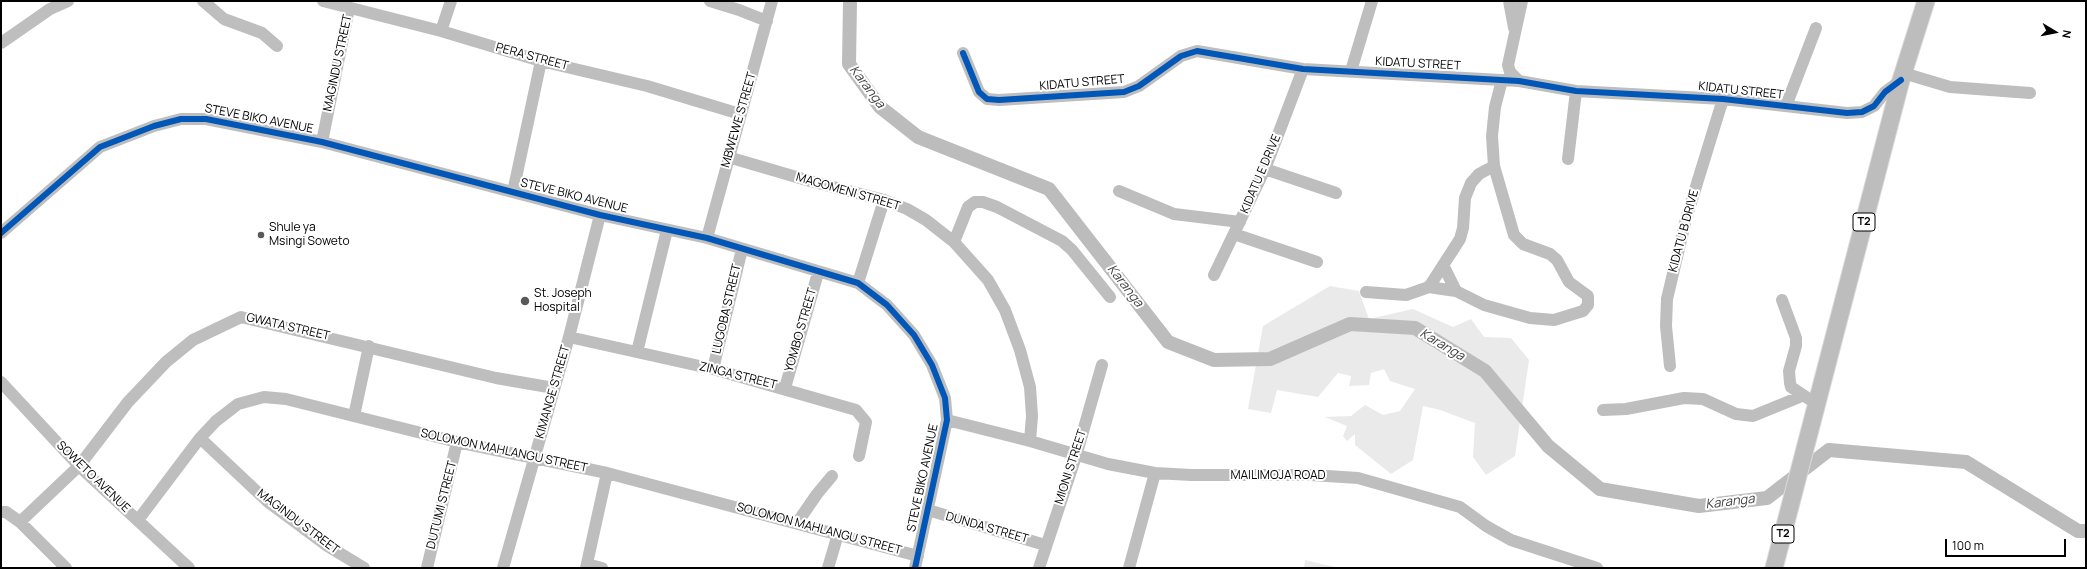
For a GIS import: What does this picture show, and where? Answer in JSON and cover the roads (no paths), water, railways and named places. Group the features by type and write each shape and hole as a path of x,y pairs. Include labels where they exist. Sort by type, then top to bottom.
{"highway":[{"name":"T2","path":"1774,568 1807,444 1810,399 1902,77 1926,1"}],"street":[{"path":"1,43 50,9 68,1"},
{"path":"203,1 224,19 262,33 277,46"},
{"name":"PERA STREET","path":"323,1 441,31 541,61 647,86 740,114"},
{"path":"441,31 450,1"},
{"path":"710,1 767,21"},
{"name":"MBWEWE STREET","path":"707,238 772,1"},
{"path":"1351,71 1372,1"},
{"path":"1509,1 1515,33"},
{"path":"1519,81 1510,72 1508,65 1522,1"},
{"name":"MAGINDU STREET","path":"322,142 349,8"},
{"path":"1786,106 1816,28"},
{"name":"KIDATU STREET","path":"963,53 979,92 987,99 999,100 1124,92 1138,86 1182,56 1197,51 1304,70 1351,71 1519,81 1576,91 1723,99 1847,113 1862,112 1874,106 1885,92 1902,77"},
{"path":"513,192 541,61"},
{"name":"KIDATU E DRIVE","path":"1214,276 1265,169 1304,70"},
{"path":"1902,77 1950,87 2030,93"},
{"path":"1366,292 1406,295 1429,287 1456,291 1484,305 1530,318 1554,320 1571,316 1583,311 1588,305 1588,296 1569,282 1557,260 1550,254 1523,244 1514,235 1494,166 1493,124 1502,80"},
{"path":"1568,159 1576,91"},
{"name":"KIDATU B DRIVE","path":"1670,366 1666,326 1667,299 1686,219 1723,99"},
{"name":"STEVE BIKO AVENUE","path":"1,232 100,147 154,126 181,119 206,119 322,142 600,215 707,238 818,273 858,283 887,305 914,335 932,365 945,398 947,420 917,562"},
{"name":"MAGOMENI STREET","path":"728,157 810,181 884,200 907,208 926,220 954,242 988,280 1005,310 1018,343 1030,387 1032,416 1030,441"},
{"path":"1429,287 1460,239 1463,228 1466,198 1471,183 1479,174 1494,166"},
{"path":"1265,169 1336,193"},
{"path":"1119,191 1174,214 1240,222"},
{"path":"858,283 884,200"},
{"path":"954,242 968,207 975,202 983,202 997,207 1062,241 1072,250 1110,297"},
{"name":"KIMANGE STREET","path":"503,568 569,337 600,215"},
{"path":"637,352 667,230"},
{"path":"1234,234 1317,262"},
{"name":"LUGOBA STREET","path":"713,369 742,249"},
{"path":"1443,264 1456,291"},
{"name":"YOMBO STREET","path":"785,388 818,273"},
{"path":"1782,300 1796,338 1796,346 1789,371 1790,383 1792,387 1810,399"},
{"name":"GWATA STREET","path":"20,522 79,466 128,402 166,362 193,340 241,316 496,378 554,388"},
{"name":"ZINGA STREET","path":"569,337 713,369 785,388 856,410 866,422 859,456"},
{"path":"354,416 369,346"},
{"name":"MIONI STREET","path":"1039,568 1045,545 1076,456 1102,365"},
{"name":"SOWETO AVENUE","path":"1,382 79,466 190,568"},
{"name":"SOLOMON MAHLANGU STREET","path":"138,520 200,438 216,420 238,404 264,397 286,399 457,442 607,473 838,534 917,562"},
{"path":"1603,410 1626,409 1684,398 1703,399 1736,414 1753,416 1810,399"},
{"name":"MAILIMOJA ROAD","path":"947,420 1030,441 1076,456 1108,464 1155,472 1191,475 1310,475 1358,478 1460,507 1486,526 1511,540 1597,568"},
{"name":"MAGINDU STREET","path":"200,438 268,502 326,545 364,568"},
{"name":"DUTUMI STREET","path":"427,568 457,442"},
{"path":"1129,568 1155,472"},
{"path":"602,568 586,566 607,473"},
{"path":"797,523 820,490 832,476"},
{"name":"DUNDA STREET","path":"928,510 1045,545"},
{"path":"1,512 6,512 20,522 66,568"},
{"path":"828,568 838,534"}],"waterway":[{"name":"Karanga","path":"850,1 849,64 880,107 918,137 1049,189 1168,342 1214,360 1270,359 1350,324 1415,328 1485,371 1548,446 1600,489 1699,506 1767,498 1829,450 1966,462 2078,531 2086,531"}],"place":[{"name":"Shule ya Msingi Soweto","path":"261,235"},
{"name":"St. Joseph Hospital","path":"525,301"}]}
